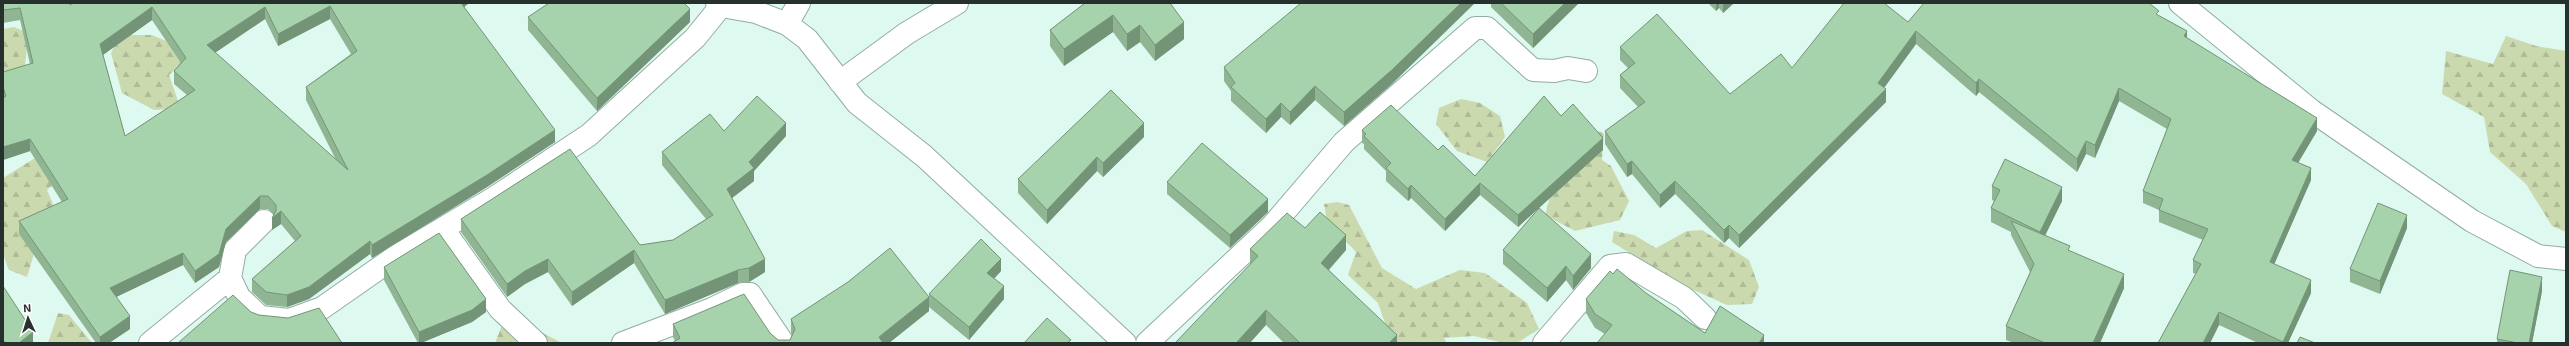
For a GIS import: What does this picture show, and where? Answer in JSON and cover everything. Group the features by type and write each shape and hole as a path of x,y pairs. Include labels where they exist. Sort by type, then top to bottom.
{"street":[{"path":"787,24 799,3"},
{"path":"840,82 907,33 957,3"},
{"path":"2180,3 2312,111 2472,221 2538,256 2566,259"},
{"path":"264,221 235,250 230,278 239,297 260,317 289,320 322,308 395,258 443,229 589,135 695,38 719,4 756,12 787,24 807,40 857,103 924,156 1125,343"},
{"path":"1147,343 1273,224 1344,142 1475,28 1487,28 1533,70 1554,71 1568,68 1586,71"},
{"path":"443,229 500,309 536,343"},
{"path":"1544,343 1610,266 1626,264 1684,298 1705,318"},
{"path":"150,343 230,278"},
{"path":"623,343 712,309 743,294 750,294 783,343"}],"green space":[{"path":"67,3 102,3 27,48 24,73 3,80 3,29 14,27 26,32"},
{"path":"120,35 152,35 185,49 187,60 169,75 178,101 171,109 154,110 122,93 111,53"},
{"path":"2506,36 2536,46 2566,51 2566,232 2552,226 2526,184 2490,152 2484,117 2442,94 2446,51 2493,64"},
{"path":"1461,99 1480,103 1500,116 1505,137 1487,162 1457,151 1436,124 1439,108"},
{"path":"1594,130 1604,133 1602,160 1611,166 1629,201 1620,220 1575,231 1545,215 1555,179"},
{"path":"59,143 88,154 47,190 54,206 40,234 27,277 9,270 3,254 3,178"},
{"path":"1337,202 1349,205 1382,268 1416,289 1460,270 1485,273 1527,303 1539,329 1517,343 1504,343 1474,336 1444,338 1447,343 1392,343 1378,303 1348,275 1356,252 1327,221 1324,204"},
{"path":"1702,230 1749,260 1759,287 1752,304 1727,305 1678,283 1612,242 1614,231 1634,235 1656,248 1687,231"},
{"path":"58,313 69,315 92,343 48,343"},
{"path":"503,323 533,328 562,343 495,343"}],"building":[{"path":"3,3 70,3 70,5 73,3 461,3 555,130 487,175 372,245 370,241 309,287 287,295 266,292 252,279 301,236 281,211 272,218 276,211 276,205 268,196 260,196 226,229 219,254 195,271 183,253 110,288 130,316 100,337 19,221 68,199 30,139 3,147 3,98 6,96 3,87 3,72 33,63 20,8 3,10","holes":["330,6 357,51 306,87 348,170 207,45 265,7 278,34","152,7 186,58 174,71 195,90 125,136 100,44"]},
{"path":"549,3 684,3 690,9 597,98 528,17"},
{"path":"1085,3 1170,3 1184,22 1155,45 1140,25 1127,34 1113,15 1064,49 1050,30"},
{"path":"1301,3 1461,3 1393,69 1344,112 1315,86 1290,112 1281,103 1266,119 1231,87 1235,83 1224,67"},
{"path":"1501,3 1565,3 1533,34"},
{"path":"1844,3 1884,3 1908,22 1924,3 2149,3 2159,11 2156,14 2187,31 2184,36 2317,118 2292,160 2311,168 2270,262 2311,280 2283,342 2219,312 2203,343 2158,343 2201,264 2193,260 2208,229 2159,210 2163,199 2143,191 2171,119 2119,88 2095,145 2086,141 2077,159 1979,79 1976,83 1916,31 1878,83 1886,89 1739,235 1729,225 1724,230 1675,181 1660,195 1632,161 1627,164 1605,131 1645,102 1620,75 1635,63 1620,47 1657,14 1730,94 1781,54 1792,68"},
{"path":"1111,90 1144,123 1103,163 1097,157 1047,210 1018,179"},
{"path":"757,96 786,123 749,162 754,168 727,189 765,259 749,268 738,270 665,300 634,250 572,292 548,259 525,271 507,284 461,219 570,149 640,245 673,240 713,215 662,152 710,114 724,131"},
{"path":"1544,96 1561,116 1573,104 1603,138 1518,215 1480,183 1445,219 1411,185 1408,189 1386,168 1391,163 1364,136 1366,134 1362,130 1391,105 1438,150 1443,145 1475,176"},
{"path":"1202,143 1268,199 1230,235 1167,182"},
{"path":"2005,159 2062,187 2040,232 1991,208 2000,190 1992,186"},
{"path":"2378,203 2407,215 2380,281 2350,269"},
{"path":"1539,208 1591,254 1573,276 1566,266 1547,288 1503,250"},
{"path":"1320,212 1346,235 1321,263 1397,335 1389,343 1300,343 1266,310 1236,343 1175,343 1258,256 1250,249 1287,213 1305,228"},
{"path":"2011,221 2070,246 2068,250 2124,274 2093,343 2045,343 2006,326 2034,264"},
{"path":"439,233 486,299 472,310 419,332 384,267"},
{"path":"981,239 1001,259 987,273 1004,286 969,327 929,294"},
{"path":"890,248 929,297 879,337 883,343 672,343 680,338 673,324 744,294 770,333 778,340 790,340 795,329 791,319 848,282"},
{"path":"1617,269 1646,293 1705,333 1720,306 1764,335 1759,343 1597,343 1612,325 1595,314 1586,299 1610,271 1613,274"},
{"path":"2510,270 2542,277 2529,343 2518,343 2497,339"},
{"path":"3,286 33,332 19,343 3,342"},
{"path":"233,295 251,312 259,315 288,318 319,308 342,343 178,343"},
{"path":"1047,318 1071,340 1067,343 1024,343"},
{"path":"2300,337 2315,343 2297,343"}]}
